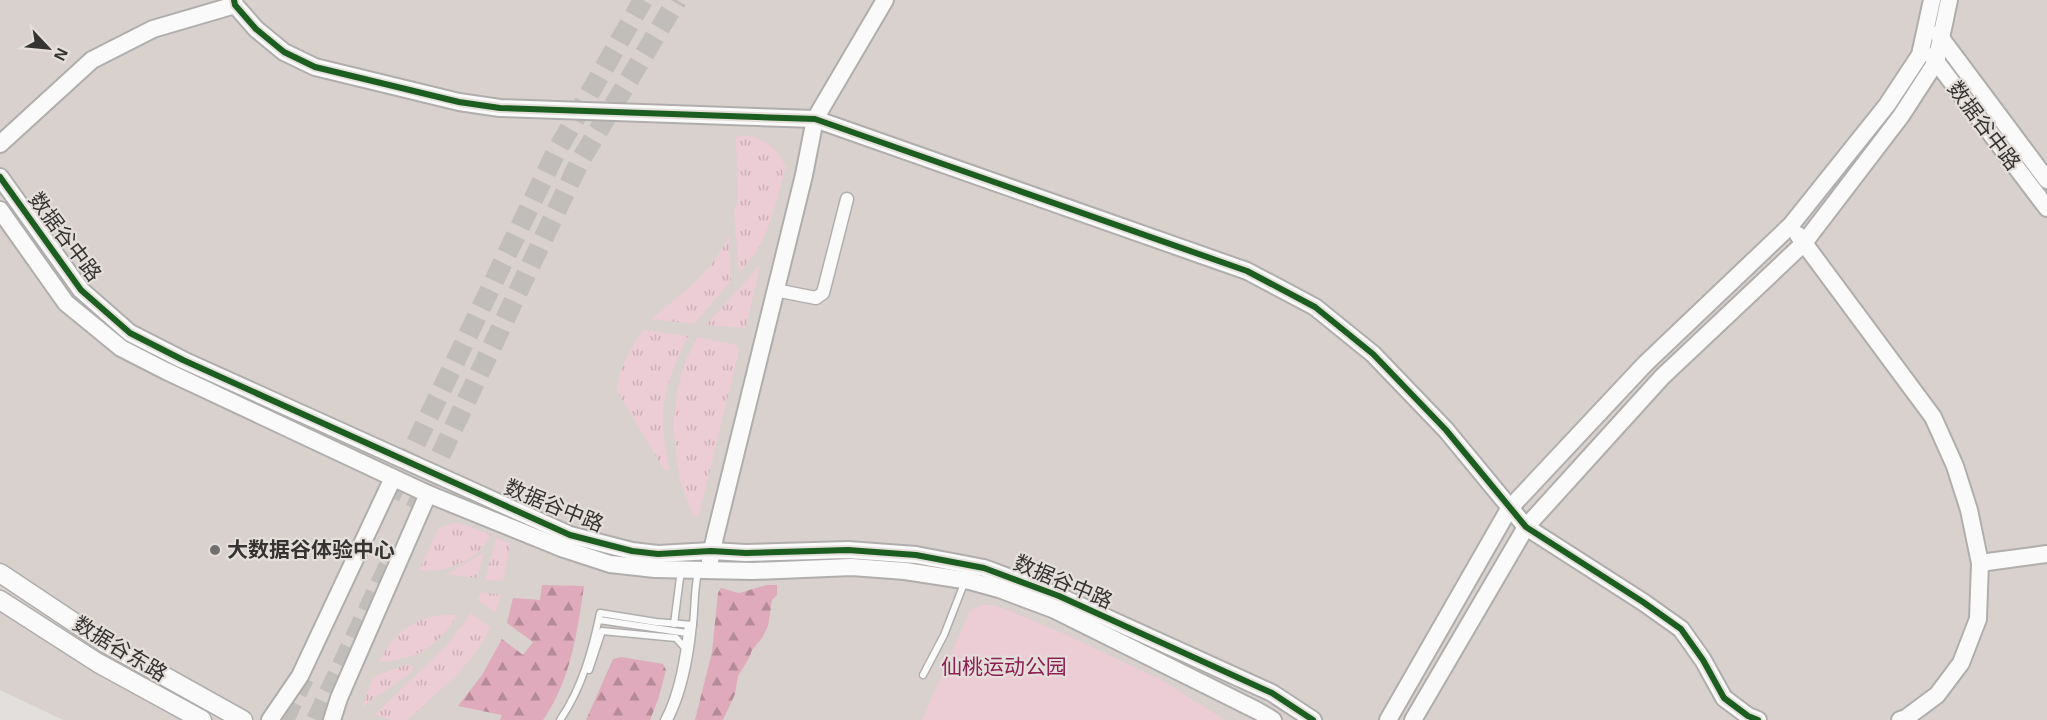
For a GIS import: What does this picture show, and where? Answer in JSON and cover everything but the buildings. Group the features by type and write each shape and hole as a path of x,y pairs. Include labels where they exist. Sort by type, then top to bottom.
{"main road":[{"name":"数据谷东路","path":"0,573 105,643 243,720"},
{"name":"数据谷东路","path":"0,600 98,663 202,720"}],"street":[{"path":"704,569 711,551 804,175 815,119 885,0"},
{"path":"1388,720 1509,509 1645,364 1791,225 1887,105 1920,55 1932,0"},
{"path":"1413,720 1526,527 1662,377 1804,243 1901,116 1936,62 1949,0"},
{"path":"0,144 92,60 153,29 235,2 256,29 284,52 315,67 459,102 500,108 815,119 1247,271 1315,308 1381,363 1446,430 1526,527 1681,629 1703,660 1724,698 1748,716 1758,720"},
{"name":"数据谷中路","path":"1928,21 2047,180"},
{"name":"数据谷中路","path":"1923,43 2047,208"},
{"name":"数据谷中路","path":"0,177 81,290 130,333 183,360 570,535 632,551 658,554 711,551 746,553 848,550 886,552 984,568 1059,596 1261,688 1313,720"},
{"path":"775,290 816,298 823,293 847,199"},
{"name":"数据谷中路","path":"0,210 66,303 121,348 428,494 610,564 655,569 753,571 852,567 905,571 965,580 999,589 1055,610 1273,720"},
{"path":"1791,225 1933,417 1955,466 1969,510 1980,563 1978,619 1960,663 1936,695 1906,718 1899,720"},
{"path":"270,720 300,676 393,478"},
{"path":"332,720 339,698 428,494"},
{"path":"1980,563 2047,554"}],"lane":[{"path":"674,624 681,569"},
{"path":"669,720 683,680 691,625 704,569"},
{"path":"923,675 944,634 965,580"},
{"path":"560,720 583,678 600,613 691,625"},
{"path":"599,620 687,633"},
{"path":"664,720 673,701 687,633 691,625"},
{"path":"565,720 585,682 602,631 676,638 685,648"}],"shaded area":[{"path":"0,0 2047,0 2047,720 63,720 0,690"}],"green space":[{"path":"739,136 762,140 773,148 786,167 764,237 739,272 734,212 738,199 736,138"},
{"path":"729,236 731,281 694,324 651,319 705,272"},
{"path":"760,265 746,328 706,325"},
{"path":"643,330 688,336 674,367 663,412 670,471 663,468 617,391 626,359"},
{"path":"697,337 737,345 739,350 699,515 693,517 679,476 673,425 677,392 685,362"},
{"path":"452,523 460,523 491,535 479,551 460,563 439,570 419,570 438,529"},
{"path":"496,538 510,543 503,581 485,580"},
{"path":"484,552 477,578 447,574 480,555"},
{"path":"542,585 584,586 571,656 553,705 543,720 500,720 502,715 458,706 482,675 502,639 523,655 533,642 507,623 513,598 540,600"},
{"path":"767,585 777,585 777,595 772,600 768,626 738,676 735,694 723,720 695,720 712,652 718,593 721,588 739,593"},
{"path":"481,592 501,595 495,613 478,600"},
{"name":"仙桃运动公园","path":"981,605 995,605 1067,635 1163,681 1225,720 922,720 970,611"},
{"path":"471,613 490,627 484,641 465,666 408,720 391,720 374,715 446,646"},
{"path":"442,615 458,615 442,636 425,650 405,658 379,662 396,636 404,630 421,620"},
{"path":"621,657 663,664 666,670 650,720 586,720 613,659"},
{"path":"408,664 413,667 412,672 362,707 373,677"}],"tunnel":[{"path":"390,497 556,152 643,0"},
{"path":"415,509 580,161 677,0"},
{"path":"316,720 389,565"},
{"path":"284,720 304,678"}],"cycle path":[{"path":"234,0 235,5 256,29 284,52 315,67 459,102 500,108 815,119 1247,271 1315,307 1373,354 1446,430 1526,527 1681,629 1703,660 1724,698 1748,716 1758,720"},
{"path":"0,177 81,290 130,333 183,360 570,535 632,551 658,554 711,551 746,553 848,550 916,555 984,568 1059,596 1272,693 1313,720"}],"place":[{"name":"大数据谷体验中心","path":"215,550"}]}
